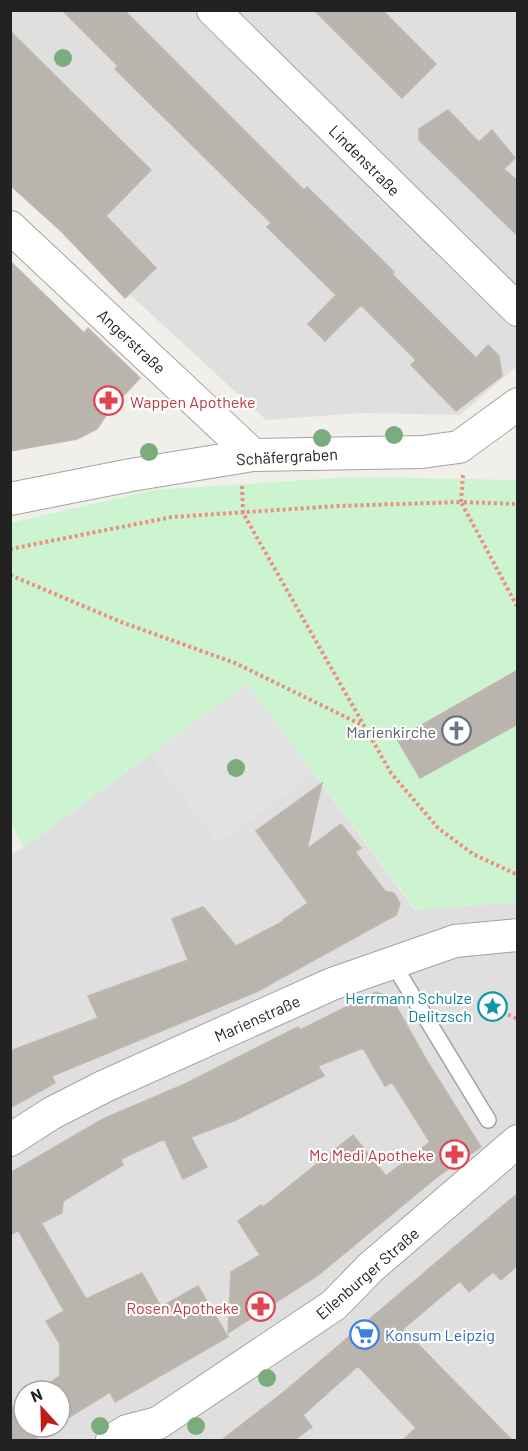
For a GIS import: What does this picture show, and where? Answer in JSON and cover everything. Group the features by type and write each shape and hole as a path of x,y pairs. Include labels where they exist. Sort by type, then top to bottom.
{"street":[{"name":"Lindenstraße","path":"213,10 518,310"},
{"name":"Angerstraße","path":"10,227 248,468"},
{"name":"Schäfergraben","path":"10,499 131,475 248,468 459,447 518,404"},
{"name":"Marienstraße","path":"10,1140 52,1113 105,1086 332,984 455,941 518,934"},
{"name":"Eilenburger Straße","path":"112,1440 127,1431 158,1423 334,1305 370,1268 518,1142"}],"lane":[{"path":"392,962 488,1120"}],"path":[{"path":"459,447 463,477 461,502 518,608"},
{"path":"248,468 243,513 362,724"},
{"path":"10,549 172,518 461,502 518,504"},
{"path":"10,575 121,622 236,663 362,724"},
{"path":"362,724 361,721 391,773 438,828 473,854 518,876"},
{"path":"497,1010 518,1019"}],"shaded area":[{"path":"10,11 517,11 517,366 460,415 363,413 266,420 11,185"},
{"path":"247,684 415,910 517,902 517,1440 11,1440 10,854 23,848"},
{"path":"247,684 314,773 219,844 150,755"}],"green space":[{"path":"352,477 517,480 517,902 416,910 247,684 23,848 10,821 10,523 154,490"}],"building":[{"path":"62,10 124,10 304,190 307,187 376,254 394,272 392,274 476,358 488,345 499,356 502,376 456,411 411,365 416,360 361,305 325,341 308,324 336,295 267,227 271,223 115,69 118,66"},
{"path":"314,10 382,10 436,64 402,98"},
{"path":"10,31 151,170 106,216 156,268 125,298 61,231 10,185"},
{"path":"448,110 479,142 492,130 515,158 504,169 518,181 518,236 419,140 419,129"},
{"path":"10,261 84,333 88,328 140,378 109,411 97,429 77,439 10,451"},
{"name":"Marienkirche","path":"518,670 518,724 420,778 397,739"},
{"path":"322,783 307,849 341,824 361,848 355,852 385,891 394,893 400,904 396,915 256,992 52,1076 55,1083 10,1108 10,1051 98,1018 88,996 188,960 172,919 203,907 236,946 282,922 308,903 256,831"},
{"path":"376,992 391,997 427,1061 481,1147 437,1177 317,1276 228,1333 231,1272 260,1255 238,1221 261,1205 263,1207 353,1135 386,1176 430,1142 392,1082 385,1086 363,1048 318,1066 324,1076 236,1120 191,1137 207,1167 183,1179 164,1139 121,1159 123,1165 63,1201 62,1213 41,1223 86,1299 142,1273 161,1307 198,1286 228,1337 115,1402 110,1392 72,1416 72,1379 55,1379 60,1376 60,1344 46,1321 64,1311 18,1230 10,1236 10,1173 103,1119 185,1084 298,1027 300,1030"},
{"path":"518,1193 518,1265 501,1280 493,1272 469,1292 460,1281 403,1329 512,1440 403,1440 416,1428 358,1366 303,1415 312,1427 294,1440 222,1440 285,1391"},
{"path":"12,1408 12,1439 35,1439 10,1440 10,1409"}],"place":[{"name":"Wappen Apotheke","path":"109,401"},
{"name":"Marienkirche","path":"457,731"},
{"name":"Herrmann Schulze Delitzsch","path":"493,1006"},
{"name":"Mc Medi Apotheke","path":"455,1154"},
{"name":"Rosen Apotheke","path":"260,1307"},
{"name":"Konsum Leipzig","path":"364,1334"}]}
